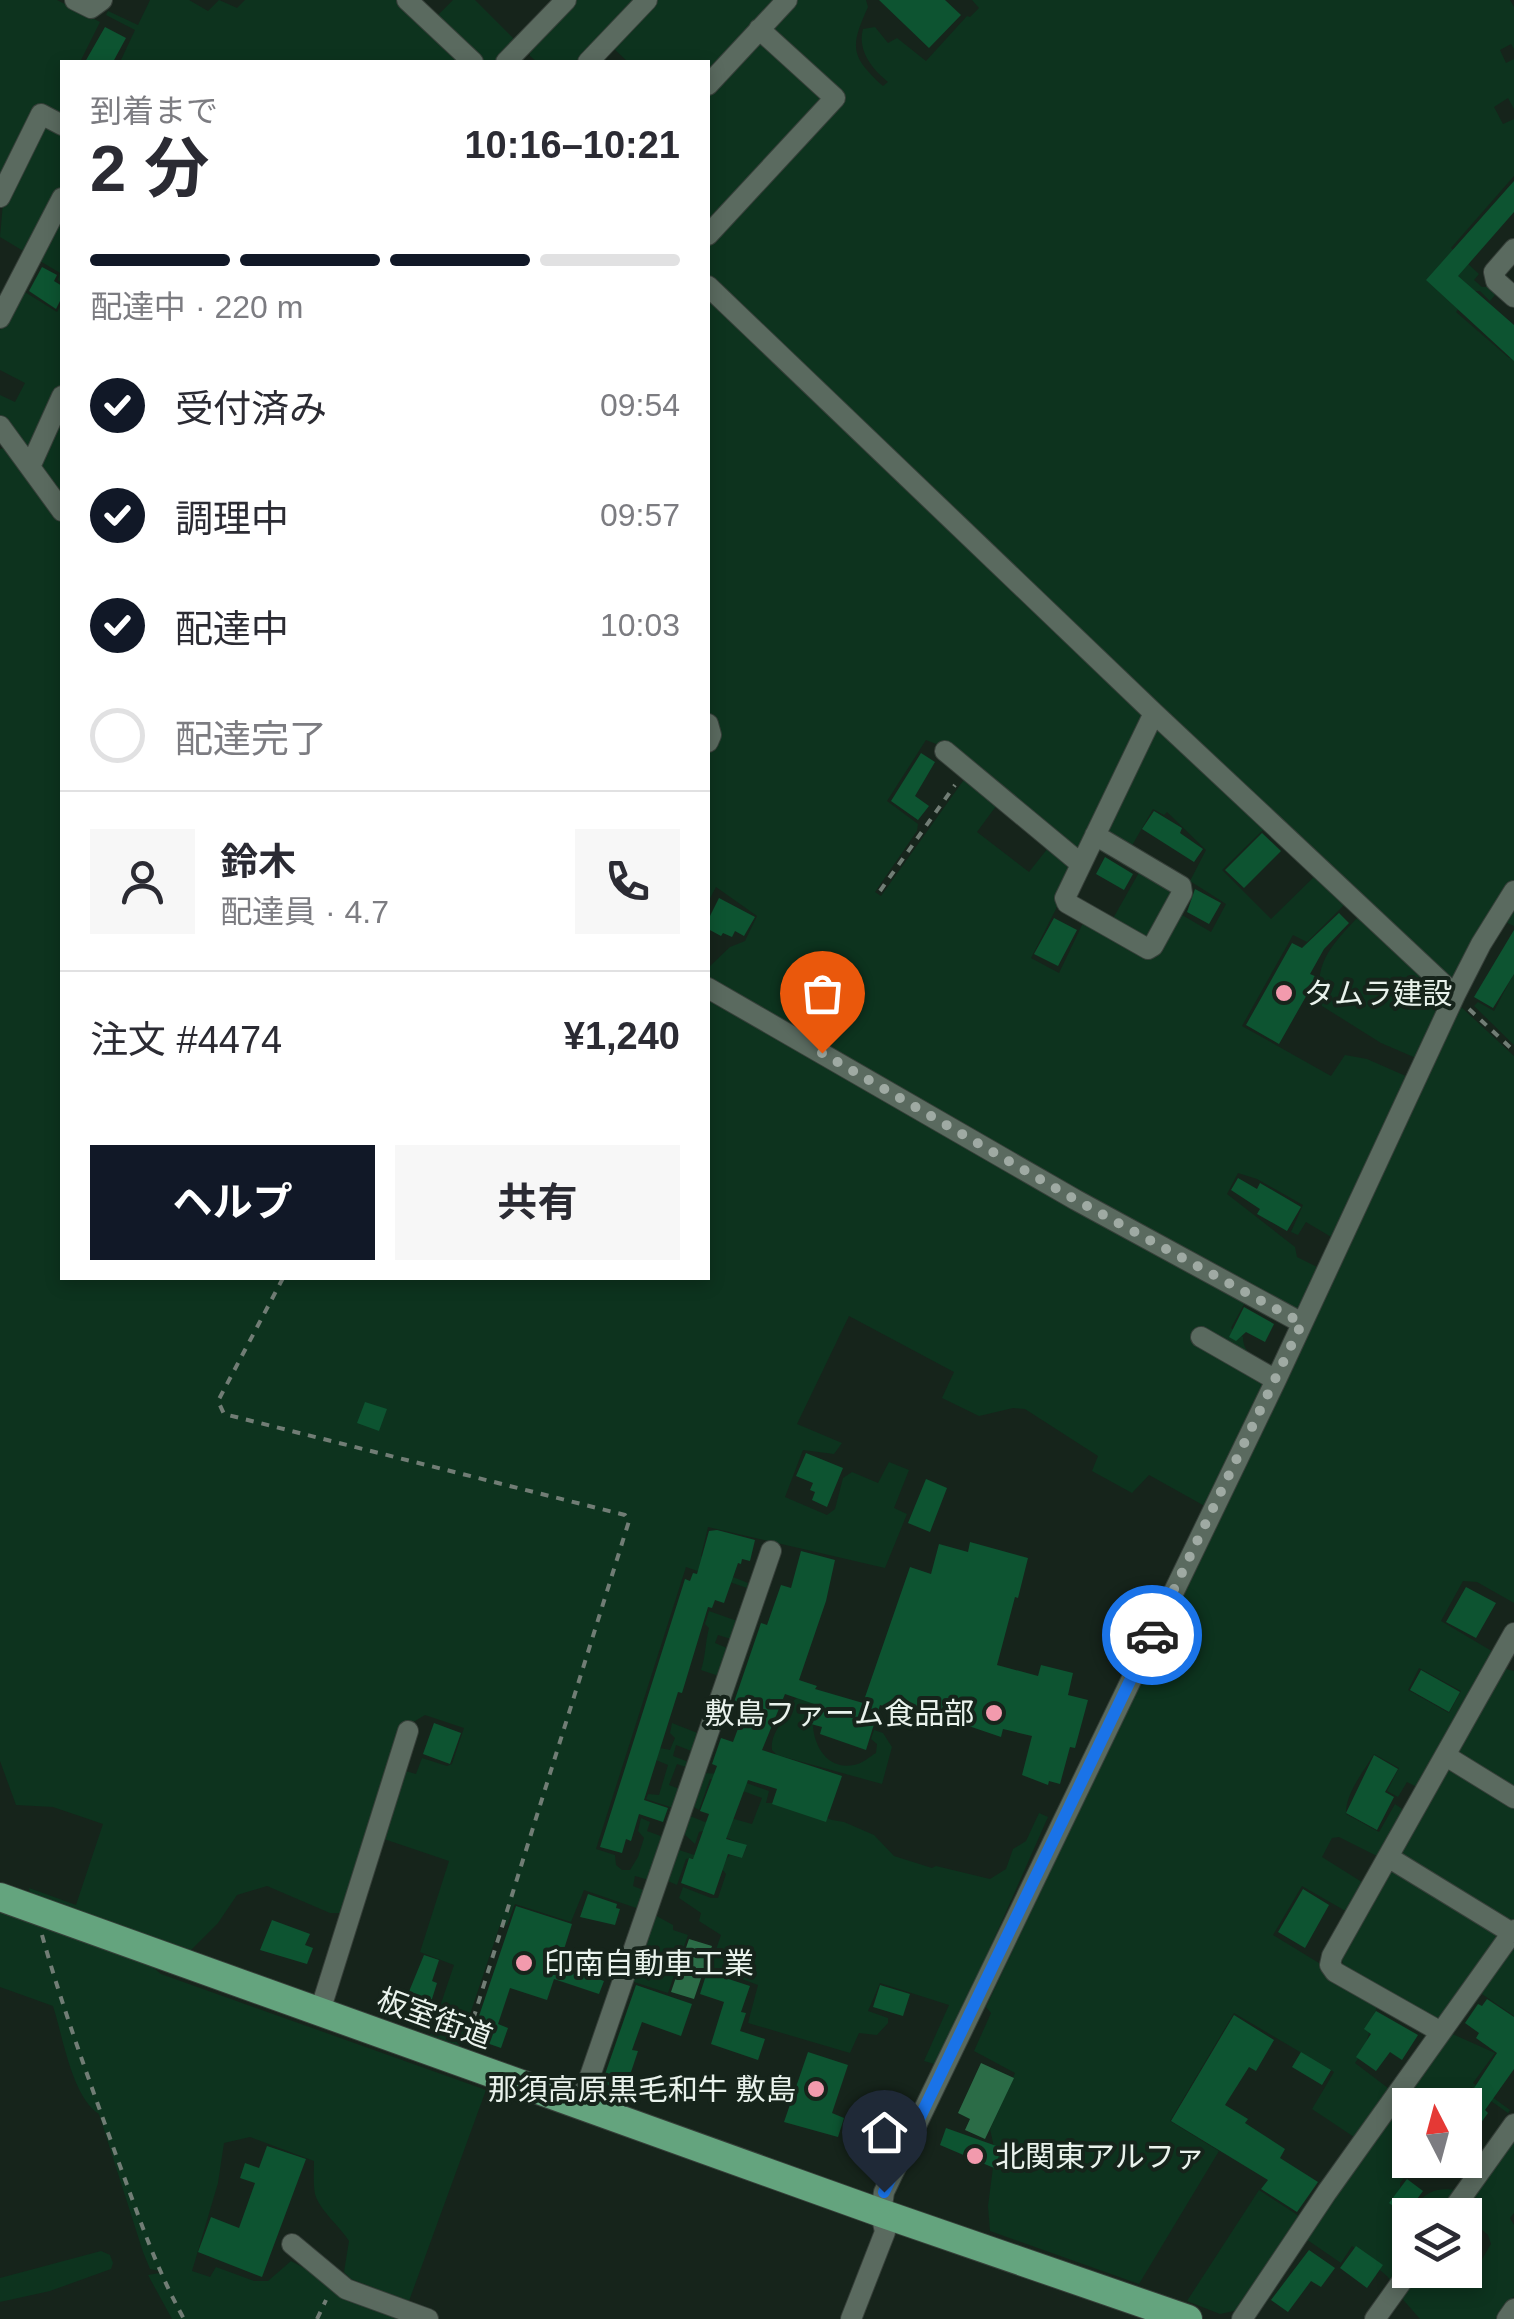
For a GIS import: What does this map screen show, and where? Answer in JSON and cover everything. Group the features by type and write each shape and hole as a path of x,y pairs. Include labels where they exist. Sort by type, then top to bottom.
{"main road":[{"name":"板室街道","path":"0,1896 881,2213 1188,2319"}],"street":[{"path":"75,0 91,8 102,0"},
{"path":"407,0 470,60"},
{"path":"508,60 566,0"},
{"path":"590,60 647,0"},
{"path":"710,83 787,0"},
{"path":"710,234 834,98 760,29"},
{"path":"0,197 41,114 60,124"},
{"path":"0,318 60,202"},
{"path":"1514,249 1494,272 1496,281 1514,296"},
{"path":"710,288 1154,714 1455,995"},
{"path":"30,467 60,400"},
{"path":"0,426 60,508"},
{"path":"1094,835 1181,886 1182,893 1148,949 1067,904 1065,898 1094,835 1154,714"},
{"path":"945,751 1081,864"},
{"path":"851,2319 885,2232 881,2213 884,2192 1276,1380 1455,995 1514,891"},
{"path":"710,989 1076,1200 1302,1323"},
{"path":"1201,1337 1276,1380"},
{"path":"580,2105 772,1552"},
{"path":"1441,2032 1330,1966 1332,1956 1446,1756 1508,1657 1514,1633"},
{"path":"320,2011 408,1731"},
{"path":"1446,1756 1514,1798"},
{"path":"1242,2319 1513,1932 1388,1857"},
{"path":"1461,2198 1514,2124"},
{"path":"292,2244 335,2282 428,2319"},
{"path":"1375,2319 1397,2288"},
{"path":"1507,2319 1514,2310"}],"path":[{"path":"880,891 966,769"},
{"path":"1455,995 1514,1052"},
{"path":"282,1280 218,1400 224,1414 625,1515 629,1521 460,2062"},
{"path":"41,1911 41,1932 76,2044 163,2281 184,2319"},
{"path":"318,2319 335,2282"}],"shaded area":[{"path":"0,0 57,0 100,22 81,60 60,60 60,273 0,237"},
{"path":"150,0 189,0 208,11 219,0 237,8 245,0 421,0 438,15 453,0 475,0 516,41 498,60 121,60 135,30 106,15 108,11 138,25"},
{"path":"573,0 635,0 577,60 535,60 529,48"},
{"path":"651,0 778,0 788,4 796,0 866,0 868,7 856,50 864,67 883,86 888,82 864,52 863,29 875,27 888,43 897,38 926,61 979,8 972,0 1510,0 1514,7 1514,49 1511,44 1500,50 1506,63 1514,59 1514,109 1508,98 1494,107 1503,124 1514,119 1514,176 1451,248 1479,274 1474,280 1489,287 1495,295 1490,301 1480,291 1473,291 1456,312 1509,358 1514,354 1514,926 1493,916 1446,993 1514,1056 1514,1603 1477,1582 1463,1581 1441,1621 1495,1653 1417,1787 1407,1782 1398,1797 1387,1791 1399,1768 1374,1754 1356,1783 1346,1814 1379,1832 1395,1804 1405,1811 1379,1857 1339,1837 1332,1838 1322,1857 1365,1884 1349,1913 1302,1886 1273,1935 1373,1996 1378,2005 1364,2049 1355,2063 1388,2088 1354,2137 1312,2109 1334,2072 1234,2013 1170,2121 1219,2151 1139,2284 990,2231 988,2206 995,2152 990,2129 1015,2073 974,2051 991,2013 986,2007 1219,1514 1149,1475 1132,1493 1092,1471 1098,1456 1025,1409 979,1416 942,1398 954,1372 849,1316 797,1424 842,1443 834,1454 803,1450 785,1497 827,1515 835,1509 843,1478 852,1472 878,1483 889,1462 909,1470 894,1508 907,1514 885,1568 708,1527 701,1556 736,1567 733,1577 748,1583 747,1588 686,1567 596,1849 615,1855 616,1865 630,1870 644,1838 638,1831 641,1818 650,1822 647,1831 666,1838 652,1881 635,1876 633,1886 648,1892 642,1910 584,1890 571,1922 515,1904 507,1925 500,1925 459,2047 430,2036 454,1965 420,1952 449,1861 381,1838 402,1770 416,1774 422,1758 452,1764 464,1728 425,1715 405,1727 345,1913 330,1913 267,1886 237,1895 218,1923 191,1950 30,1893 29,1888 76,1905 103,1824 53,1807 16,1805 0,1761 0,449 8,447 16,436 0,415 0,395 15,402 25,383 0,370 0,330 20,289 57,312 60,307 60,1280 710,1280 710,966 730,947 745,941 757,916 716,887 710,898 710,60 626,60 611,46","holes":["1130,688 1160,716 1106,832 1130,849 1153,809 1164,815 1167,812 1206,850 1190,881 1226,904 1211,932 1177,912 1153,957 1089,922 1082,925 1059,973 1031,958 1058,905 1057,899 1074,866 1072,859 1052,843 1029,872 977,832 999,802 969,778 963,781 881,896 875,892 917,831 918,824 887,801 926,740 944,747 1077,852 1083,850 1147,719 1147,713 1126,694","1269,813 1367,907 1337,940 1323,963 1319,990 1322,1006 1381,1043 1416,1058 1408,1077 1367,1059 1345,1055 1331,1076 1242,1026 1293,935 1307,942 1347,902 1317,874 1271,919 1222,870 1265,828 1259,821","1238,1173 1257,1179 1303,1205 1291,1232 1298,1235 1306,1222 1333,1238 1339,1226 1350,1231 1266,1406 1257,1401 1267,1380 1195,1339 1200,1332 1270,1373 1273,1369 1249,1353 1243,1337 1231,1328 1247,1299 1184,1262 1188,1256 1293,1312 1300,1309 1321,1269 1297,1257 1295,1247 1227,1194","1419,1668 1461,1691 1449,1713 1408,1690"]},
{"path":"1141,869 1174,893 1149,938 1143,940 1111,922"},
{"path":"1500,955 1514,968 1514,1045 1474,1006 1478,1002 1494,1011 1512,977 1495,961"},
{"path":"709,1611 737,1621 731,1639 718,1635 715,1643 727,1648 719,1676 701,1670"},
{"path":"1502,1668 1514,1671 1514,1925 1393,1857"},
{"path":"797,1698 815,1704 815,1736 832,1762 863,1762 876,1753 877,1744 871,1739 874,1730 883,1733 892,1747 882,1784 777,1755 772,1750 785,1707"},
{"path":"672,1723 700,1734 694,1752 676,1745 673,1756 691,1763 689,1768 677,1764 669,1785 682,1790 676,1809 646,1799 648,1794 659,1795 668,1765 656,1760 660,1748 670,1750 675,1738 670,1733"},
{"path":"704,1773 721,1774 769,1791 766,1803 791,1803 874,1835 894,1856 990,1879 1006,1869 1013,1849 1026,1841 1039,1813 1048,1817 938,2065 924,2061 949,2005 880,1983 868,2011 888,2018 888,2023 877,2035 859,2033 850,2053 748,2023 758,1985 710,1967 721,1935 699,1921 701,1913 679,1898 683,1887 718,1898 726,1874 713,1864 691,1858 686,1859 677,1885 668,1881 679,1850 722,1864 730,1855 742,1858 747,1846 707,1830 699,1832 695,1844 684,1834 690,1816 705,1822 720,1815 752,1824 762,1798 710,1779 699,1810 694,1807"},
{"path":"1392,1868 1496,1928 1498,1941 1444,2017 1431,2018 1344,1968 1340,1953"},
{"path":"0,1907 149,1964 161,1974 486,2090 409,2301 351,2279 344,2272 349,2241 317,2200 314,2161 250,2137 224,2143 218,2183 192,2271 210,2277 216,2267 254,2281 268,2281 291,2261 399,2319 172,2319 148,2275 165,2272 150,2269 99,2114 75,2081 53,2006 0,1987"},
{"path":"653,1914 673,1925 673,1930 688,1935 668,1993 631,1981"},
{"path":"689,1939 712,1946 694,1999 671,1992"},
{"path":"1514,1945 1514,2016 1479,1992"},
{"path":"1448,2032 1495,2053 1473,2083 1480,2088 1410,2088"},
{"path":"981,2063 1014,2078 985,2139 965,2130 970,2119 958,2113"},
{"path":"1482,2090 1510,2110 1508,2113 1482,2095"},
{"path":"1392,2114 1392,2178 1404,2178 1400,2194 1405,2198 1392,2198 1392,2284 1352,2246 1341,2263 1306,2239"},
{"path":"1514,2134 1514,2213 1510,2218 1514,2225 1514,2296 1496,2319 1420,2319 1395,2288 1482,2288 1482,2259 1491,2244 1482,2230 1482,2198 1423,2198 1446,2189 1471,2192"},
{"path":"1259,2190 1302,2218 1238,2310 1220,2314 1187,2301"},
{"path":"101,2251 110,2255 111,2269 50,2291 0,2302 0,2278"}],"building":[{"path":"879,0 945,0 961,15 929,48"},
{"path":"105,27 126,38 114,60 86,60"},
{"path":"1514,181 1514,212 1458,276 1514,325 1514,361 1426,280"},
{"path":"42,267 57,275 54,281 60,285 60,301 56,309 29,291"},
{"path":"921,753 935,762 915,796 929,806 918,820 891,801"},
{"path":"1154,811 1182,828 1180,833 1203,849 1194,862 1142,829"},
{"path":"1262,833 1281,851 1244,888 1225,870"},
{"path":"1105,857 1133,874 1124,890 1096,874"},
{"path":"1195,889 1221,903 1209,924 1187,912"},
{"path":"719,898 755,917 744,936 735,931 732,937 710,930 710,916"},
{"path":"1339,913 1349,923 1324,949 1310,974 1317,977 1279,1044 1246,1025 1292,943 1302,948"},
{"path":"1054,918 1077,930 1058,966 1034,954"},
{"path":"1514,930 1514,974 1493,1008 1474,997"},
{"path":"1238,1178 1257,1189 1260,1183 1301,1207 1287,1231 1257,1214 1260,1209 1231,1190"},
{"path":"1244,1307 1274,1324 1265,1342 1246,1332 1236,1341 1229,1337"},
{"path":"365,1402 387,1409 379,1431 357,1423"},
{"path":"806,1453 843,1468 827,1507 812,1500 813,1483 796,1476"},
{"path":"926,1479 947,1488 930,1532 908,1523"},
{"path":"709,1531 755,1540 750,1561 742,1559 738,1563 724,1603 715,1600 712,1608 708,1607 682,1693 678,1692 644,1800 668,1808 663,1822 639,1814 631,1841 626,1839 622,1853 600,1847 685,1579 690,1581 693,1573 697,1574"},
{"path":"970,1542 1028,1558 997,1665 1038,1676 1041,1665 1073,1673 1068,1695 1088,1700 1060,1784 1049,1781 1048,1785 1022,1775 1032,1736 1003,1729 1001,1737 951,1720 950,1725 880,1705 866,1750 820,1734 822,1727 811,1724 817,1705 785,1694 762,1750 842,1776 826,1822 772,1804 777,1789 748,1780 726,1839 747,1845 742,1858 728,1854 714,1895 681,1883 709,1814 700,1811 717,1766 712,1764 721,1738 733,1742 745,1710 733,1705 761,1623 767,1625 781,1585 791,1588 801,1551 835,1560 826,1601 799,1680 817,1686 815,1689 863,1703 910,1567 931,1574 939,1544 968,1552"},
{"path":"1466,1587 1496,1603 1476,1638 1446,1622"},
{"path":"1421,1670 1460,1692 1449,1712 1410,1690"},
{"path":"434,1723 461,1733 450,1764 423,1754"},
{"path":"1374,1755 1398,1769 1385,1792 1394,1797 1377,1830 1346,1813"},
{"path":"1303,1889 1329,1905 1305,1948 1278,1932"},
{"path":"588,1894 617,1904 620,1909 615,1925 580,1917"},
{"path":"516,1906 572,1924 559,1965 604,1981 599,1994 554,1979 547,2000 510,1988 498,2024 508,2028 501,2048 478,2040 484,2021 478,2019"},
{"path":"272,1920 310,1934 305,1945 313,1948 307,1964 260,1950"},
{"path":"424,1955 439,1960 431,2002 408,1994"},
{"path":"707,1972 750,1986 741,2012 746,2013 740,2031 765,2039 758,2060 711,2044 724,2002 700,1994"},
{"path":"636,1985 692,2004 681,2036 642,2022 632,2050 638,2051 628,2081 623,2079 620,2089 602,2083"},
{"path":"880,1985 910,1994 903,2016 873,2007"},
{"path":"1487,1999 1514,2017 1514,2069 1485,2110 1488,2113 1482,2121 1482,2088 1474,2088 1497,2053 1476,2038 1479,2033 1465,2023 1478,2004 1482,2006"},
{"path":"1376,2011 1418,2035 1402,2060 1390,2052 1376,2071 1356,2057 1371,2034 1364,2029"},
{"path":"1234,2015 1274,2040 1256,2071 1249,2067 1225,2105 1285,2149 1280,2158 1318,2182 1297,2212 1261,2189 1268,2180 1171,2121"},
{"path":"808,2052 848,2065 832,2113 844,2118 838,2137 784,2122"},
{"path":"1301,2052 1331,2070 1322,2085 1292,2067"},
{"path":"946,2128 1002,2148 994,2168 940,2145"},
{"path":"267,2146 306,2159 262,2277 198,2252 211,2217 239,2228 255,2183 240,2178 245,2163 259,2168"},
{"path":"1407,2179 1423,2191 1418,2198 1393,2198"},
{"path":"1356,2246 1383,2265 1367,2288 1340,2268"},
{"path":"1309,2250 1335,2268 1321,2287 1311,2281 1288,2312 1271,2300"}],"way so far":[{"path":"822,1053 1076,1200 1302,1323 1152,1635"}],"place":[{"name":"タムラ建設","path":"1284,993"},
{"name":"敷島ファーム食品部","path":"994,1713"},
{"name":"印南自動車工業","path":"524,1963"},
{"name":"那須高原黒毛和牛 敷島","path":"816,2089"},
{"name":"北関東アルファ","path":"975,2156"}],"route":[{"path":"884,2192 1152,1635"}]}
